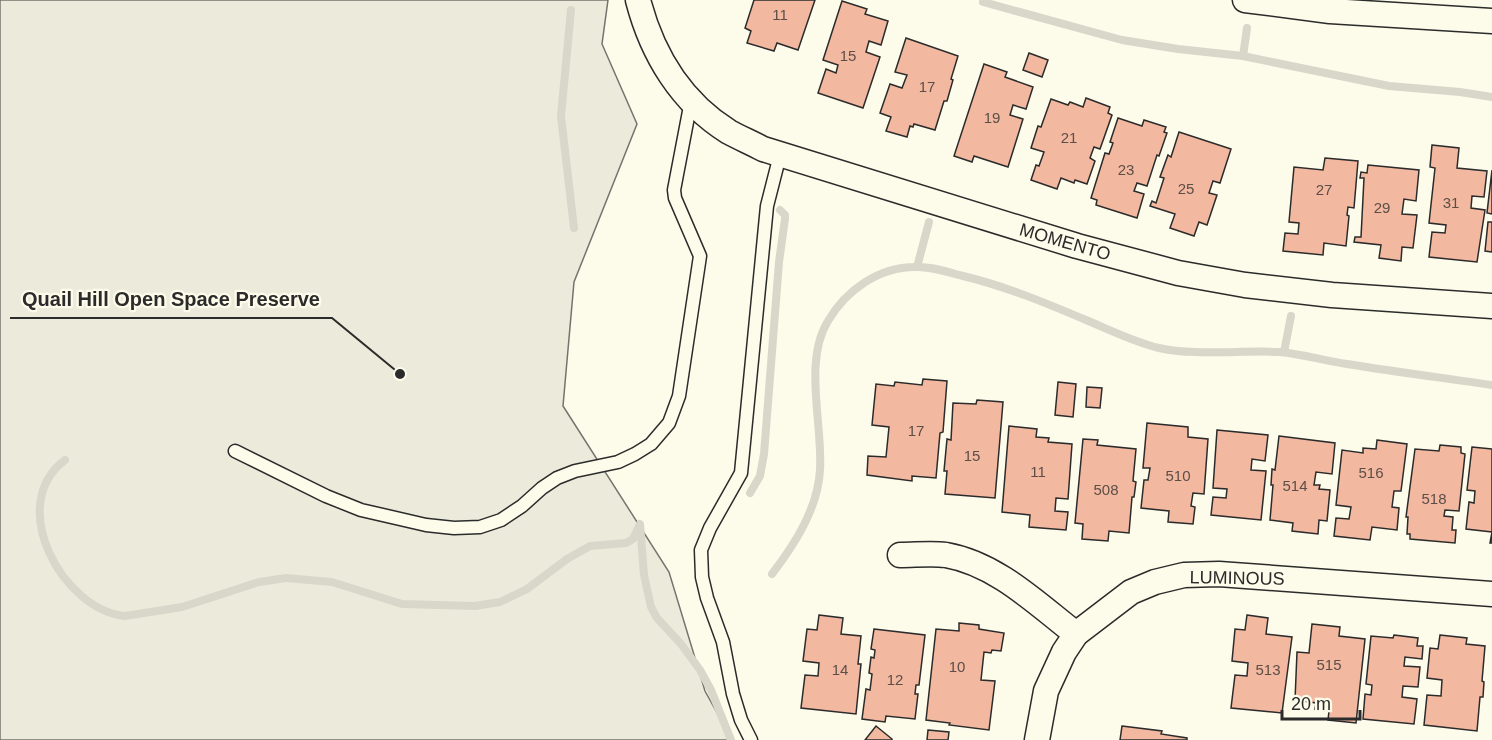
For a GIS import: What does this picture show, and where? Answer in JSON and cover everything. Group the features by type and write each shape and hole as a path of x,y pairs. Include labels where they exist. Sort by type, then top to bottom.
{"street":[{"name":"MOMENTO","path":"638,0 648,34 659,58 672,78 691,100 729,131 763,149 1077,246 1178,273 1245,285 1332,295 1492,306"},
{"path":"1245,0 1330,10 1492,21"},
{"path":"900,555 945,555 982,567 1010,583 1076,634"},
{"name":"LUMINOUS","path":"1038,740 1046,691 1064,652 1076,634 1131,592 1155,582 1184,575 1219,574 1492,594"}],"lane":[{"path":"235,451 326,496 362,510 426,525 454,528 480,527 501,520 557,478 575,471 618,462 651,444 669,423 680,396 700,256 675,198 674,190 691,100"},
{"path":"751,740 741,720 733,694 723,642 707,598 702,577 701,550 710,528 741,473 767,206 780,155"}],"shaded area":[{"path":"0,0 608,0 602,44 637,124 574,282 563,406 669,572 705,691 732,740 0,740"}],"building":[{"path":"754,0 815,0 798,50 777,43 774,51 747,43 751,31 745,28"},
{"path":"842,1 867,9 865,14 888,21 881,45 869,41 866,52 880,57 863,108 818,93 826,69 836,73 838,65 823,60"},
{"path":"906,38 958,56 947,101 944,101 935,130 914,124 913,127 910,126 907,137 886,131 891,117 880,113 890,84 902,88 907,75 895,72"},
{"path":"1029,53 1048,60 1042,77 1023,70"},
{"path":"984,64 1007,72 1005,77 1033,87 1026,109 1013,105 1010,115 1023,119 1008,167 974,156 972,162 954,156"},
{"path":"1086,98 1110,107 1108,113 1112,115 1100,149 1094,147 1090,158 1095,161 1087,184 1075,180 1074,183 1061,178 1057,189 1031,180 1044,152 1031,148 1038,126 1041,127 1051,99 1083,107"},
{"path":"1118,118 1142,126 1144,120 1166,127 1164,132 1167,133 1147,186 1137,183 1134,191 1144,194 1137,218 1096,205 1097,200 1091,198 1105,153 1109,154 1113,143 1110,142"},
{"path":"1179,132 1231,149 1220,183 1213,181 1209,193 1217,195 1207,225 1199,222 1194,236 1170,228 1175,214 1150,206 1152,201 1156,203 1164,178 1160,177 1168,155 1171,157"},
{"path":"1432,145 1459,148 1457,168 1487,171 1484,197 1472,196 1471,208 1485,210 1477,262 1429,257 1432,232 1445,233 1446,225 1429,223 1435,168 1430,167"},
{"path":"1325,158 1358,161 1354,208 1348,207 1346,246 1324,243 1323,255 1283,251 1285,233 1298,234 1299,223 1289,222 1294,167 1323,170"},
{"path":"1368,165 1419,170 1416,201 1404,199 1402,214 1417,215 1413,248 1402,247 1401,261 1379,258 1381,245 1354,242 1355,237 1361,237 1364,178 1360,178 1361,172 1367,173"},
{"path":"1492,170 1492,214 1487,213"},
{"path":"1488,222 1492,222 1492,252 1485,251"},
{"path":"923,379 947,381 936,478 912,476 912,481 867,475 868,456 886,457 889,427 872,425 876,384 894,386 895,382 922,385"},
{"path":"1058,382 1076,384 1073,417 1055,415"},
{"path":"1087,387 1102,388 1100,408 1086,407"},
{"path":"977,400 1003,402 995,498 945,494 947,471 944,471 947,439 951,440 953,403 976,404"},
{"path":"1147,423 1188,427 1188,437 1208,439 1204,494 1193,493 1191,506 1195,507 1193,524 1168,522 1169,511 1141,508 1144,480 1148,480 1150,468 1143,468"},
{"path":"1009,426 1037,429 1036,437 1049,438 1048,442 1072,444 1068,499 1056,498 1055,511 1068,512 1066,530 1029,527 1030,515 1002,512"},
{"path":"1217,430 1268,435 1265,461 1252,459 1251,470 1266,471 1261,520 1211,515 1213,497 1226,498 1227,489 1213,488"},
{"path":"1279,436 1335,443 1332,474 1316,472 1314,485 1320,485 1319,489 1330,490 1327,521 1319,520 1318,534 1292,531 1293,523 1270,520 1272,469 1275,470"},
{"path":"1083,439 1098,440 1097,445 1136,449 1133,481 1136,482 1134,497 1132,497 1129,533 1109,531 1108,541 1082,539 1083,524 1075,523"},
{"path":"1377,440 1407,444 1401,491 1394,491 1392,507 1399,508 1397,530 1372,527 1370,540 1334,536 1336,518 1349,519 1351,507 1336,505 1342,450 1363,453 1363,448 1376,449"},
{"path":"1440,445 1461,447 1461,453 1465,454 1459,511 1445,510 1444,516 1453,517 1452,530 1456,530 1455,543 1410,539 1410,534 1407,534 1408,517 1406,517 1415,449 1439,451"},
{"path":"1472,447 1492,449 1492,532 1466,529 1469,502 1474,503 1475,491 1467,490"},
{"path":"819,615 843,618 841,634 861,636 856,714 801,708 805,675 818,676 819,663 803,661 807,629 817,630"},
{"path":"1247,615 1268,618 1266,634 1292,637 1282,713 1231,708 1235,675 1247,676 1248,663 1232,661 1235,629 1245,630"},
{"path":"959,623 979,625 979,629 1004,633 1001,651 984,652 981,680 995,681 989,730 926,720 936,629 959,631"},
{"path":"1312,624 1340,627 1339,636 1365,639 1356,723 1328,720 1329,711 1315,709 1316,703 1295,700 1297,652 1309,653"},
{"path":"874,629 925,635 919,685 916,685 915,694 918,694 915,719 886,716 885,722 862,719 866,689 870,690 871,657 874,658 875,650 871,649"},
{"path":"1394,635 1418,638 1417,646 1423,646 1422,659 1405,657 1404,666 1420,667 1418,687 1403,686 1402,697 1417,699 1414,724 1363,719 1365,694 1371,695 1372,685 1366,684 1371,636 1393,638"},
{"path":"1440,635 1467,638 1466,644 1485,646 1483,697 1480,697 1477,731 1424,725 1427,695 1441,696 1442,680 1427,678 1430,648 1438,649"},
{"path":"876,726 892,739 892,740 865,740"},
{"path":"1122,726 1162,731 1161,734 1187,738 1187,740 1120,740"},
{"path":"928,730 949,732 948,740 927,740"}],"waterway":[{"path":"983,2 1122,40 1243,56 1389,86 1492,97"},
{"path":"571,10 561,116 574,228"},
{"path":"1243,56 1247,28"},
{"path":"750,493 760,476 764,454 779,262 785,219 785,215 780,210"},
{"path":"917,267 929,222"},
{"path":"772,574 804,525 818,484 820,452 815,374 821,337 828,321 844,299 865,282 889,271 927,267 979,280 1025,295 1131,339 1159,348 1202,352 1280,352 1492,385"},
{"path":"1284,352 1291,316"},
{"path":"65,460 48,479 40,503 41,528 49,553 63,576 81,595 102,609 125,616 182,607 259,582 286,578 332,582 402,604 475,606 500,602 527,589 567,559 590,546 626,543 633,539 640,524 644,575 651,607 657,618 681,644 700,670 711,690 731,740"}],"place":[{"name":"Quail Hill Open Space Preserve","path":"400,374"}]}
